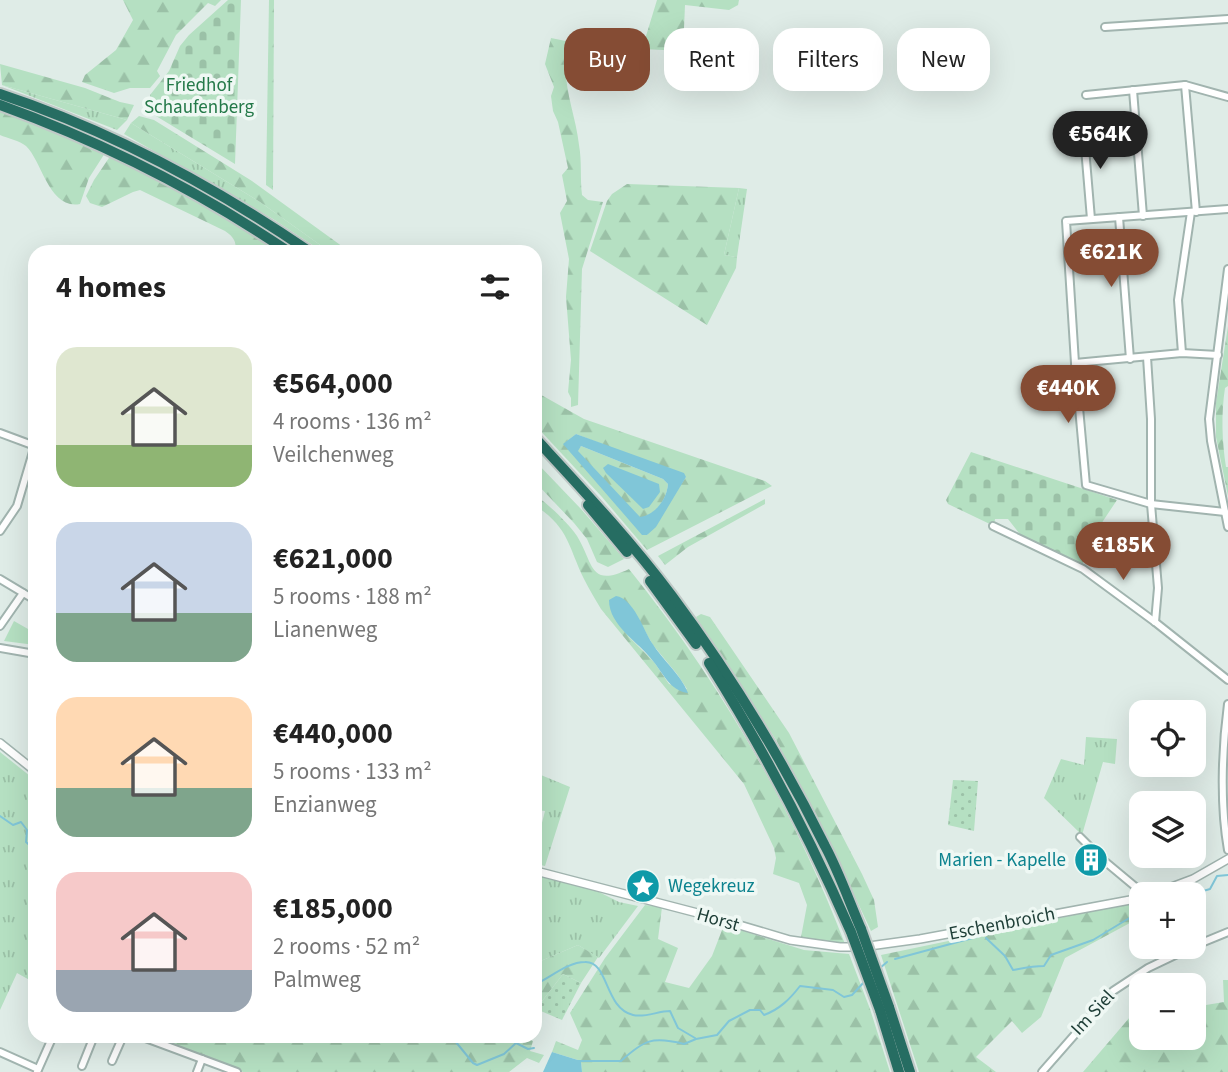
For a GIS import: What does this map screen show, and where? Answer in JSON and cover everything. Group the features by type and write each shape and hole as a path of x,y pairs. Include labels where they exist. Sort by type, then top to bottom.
{"highway":[{"path":"0,94 48,110 141,154 235,204 299,245"},
{"path":"0,104 126,157 201,197 278,245"},
{"path":"542,446 603,512 672,596 734,687 769,745 826,847 911,1072"},
{"path":"542,456 632,558 710,664 783,787 856,930"},
{"path":"885,1008 900,1072"}],"street":[{"path":"1105,27 1228,19"},
{"path":"1182,353 1178,300 1194,212 1185,85"},
{"path":"1086,95 1185,85 1228,97"},
{"path":"1133,90 1143,216"},
{"path":"1083,124 1091,219"},
{"path":"1225,512 1151,504 1086,485 1066,221 1228,209"},
{"path":"1119,218 1130,359"},
{"path":"1228,269 1209,419 1228,527"},
{"path":"1075,363 1182,353 1218,355"},
{"path":"1147,357 1152,419 1151,504 1158,588 1155,622"},
{"path":"0,433 28,443"},
{"path":"0,531 17,506 28,469"},
{"path":"0,516 8,519"},
{"path":"993,526 1083,569 1228,680"},
{"path":"0,579 28,596"},
{"path":"0,626 23,593"},
{"path":"0,648 28,653"},
{"path":"1228,704 1224,733 1228,850"},
{"path":"0,743 28,765"},
{"name":"Eschenbroich","path":"1080,837 1129,883"},
{"path":"1185,882 1228,859"},
{"name":"Horst","path":"542,873 790,940 816,945 862,947"},
{"name":"Eschenbroich","path":"862,947 920,939 1129,899"},
{"name":"Im Siel","path":"1206,941 1228,932"},
{"name":"Im Siel","path":"1042,1072 1113,991 1166,959"},
{"path":"0,1052 37,1071 49,1043"},
{"path":"82,1066 91,1043"},
{"path":"112,1061 120,1043"},
{"path":"159,1043 237,1072"},
{"path":"197,1072 202,1059"}],"green space":[{"path":"123,0 221,0 215,6 208,3 176,35 157,71 160,76 150,88 130,88 114,93 82,82 85,75 116,50 133,20"},
{"name":"Friedhof Schaufenberg","path":"228,0 241,0 235,164 156,116 151,108 150,95 169,71 180,46 189,35"},
{"path":"269,0 274,0 273,190 266,185"},
{"path":"657,0 739,0 738,5 729,10 685,5 684,28 664,28 664,50 650,49 648,28"},
{"path":"551,38 564,41 564,91 568,91 580,151 582,195 588,200 603,202 582,269 578,405 571,407 568,392 571,360 566,297 569,259 560,213 567,201 562,175 568,168 553,111 551,96 554,87 545,64"},
{"path":"0,64 134,105 127,120 2,85"},
{"path":"2,85 127,120 117,130"},
{"path":"0,108 105,153 89,178 80,204 69,204 61,200 47,183 26,146 0,135"},
{"path":"139,116 154,120 252,181 340,245 320,245 260,202 131,123"},
{"path":"131,123 260,202 320,245 312,245 273,219 124,134"},
{"path":"113,152 208,203 273,245 236,245 231,235 225,231 140,190 102,207 90,203 86,196"},
{"path":"627,184 739,188 724,255 737,257 736,268 707,325 590,251 607,201"},
{"path":"739,188 747,189 737,257 724,255"},
{"path":"1228,326 1228,386 1225,388 1222,428 1228,467 1228,496 1216,437 1216,403"},
{"path":"542,395 584,419 765,481 772,486 647,550 542,432","holes":["576,434 686,477 647,535 565,443"]},
{"path":"581,446 663,479 668,484 659,506 651,514 640,518 577,451"},
{"path":"971,452 1117,500 1103,521 1082,565 1023,538 1008,519 995,519 994,526 948,504 946,500"},
{"path":"542,468 624,559 608,567 597,562 587,539 542,489"},
{"path":"765,499 765,504 688,547 665,565 658,556"},
{"path":"542,500 577,536 590,564 599,574 606,576 629,569 694,656 752,748 778,796 825,894 845,944 801,937 807,905 799,883 773,874 776,858 774,848 744,784 601,609 566,538 542,510","holes":["631,607 653,645 687,689 669,684 616,618"]},
{"path":"701,614 710,617 789,733 874,900 878,927 871,931 776,740 696,617"},
{"path":"14,621 28,629 28,644 4,641"},
{"path":"1086,737 1117,739 1115,764 1103,762 1082,835 1044,798 1061,759 1084,765"},
{"path":"0,752 28,774 28,979 17,973 0,1010"},
{"path":"542,775 570,787 545,866 542,865 542,823 545,811 542,811"},
{"path":"953,780 978,781 974,831 948,825"},
{"path":"542,875 638,906 599,958 578,945 542,960"},
{"path":"1129,903 1129,923 1065,958 1041,1017 1022,1033 1012,1021 976,1057 996,1072 919,1072 881,955"},
{"path":"645,905 662,907 658,939 678,948 665,982 689,988 712,956 724,925 804,950 849,954 890,1072 582,1072 581,1061 552,1052 556,1041 578,1050 582,1040 570,1013 605,958"},
{"path":"578,945 598,957 581,983 563,974 542,1001 542,960"},
{"path":"563,974 581,983 562,1020 542,1012 542,1001"},
{"path":"1223,980 1228,980 1228,1072 1083,1072 1129,1018 1129,1050 1206,1050 1206,1005 1224,1002"},
{"path":"167,1043 532,1043 530,1051 544,1055 539,1063 527,1058 509,1072 243,1072"}],"water":[{"path":"576,434 684,473 686,477 656,527 647,535 642,535 563,444","holes":["581,446 663,479 668,484 663,501 651,513 640,517 578,451"]},
{"path":"608,464 659,484 660,492 649,507 643,509 606,473 603,468"},
{"path":"616,596 633,608 652,643 681,679 688,693 676,689 667,681 647,654 619,626 610,609 609,600"},
{"path":"552,1052 581,1061 582,1072 543,1072"}],"waterway":[{"path":"0,816 13,825 21,822 27,830 28,844"},
{"path":"1206,890 1210,889 1217,876 1228,875"},
{"path":"986,938 1005,956 1013,970 1044,966 1051,955 1093,940 1129,918"},
{"path":"895,959 980,936"},
{"path":"880,968 887,962"},
{"path":"542,980 572,964 593,964 599,969 611,995 624,1011 638,1016 670,1011 678,1028 695,1038"},
{"path":"578,1061 621,1061 636,1048 656,1040 684,1044 717,1035 729,1021 750,1010 760,1010 764,1015 775,1010 800,986 833,990 844,997 852,995 865,981"},
{"path":"457,1043 477,1065 504,1054 516,1043"},
{"path":"516,1043 528,1049 534,1048"}],"place":[{"name":"Marien - Kapelle","path":"1091,860"},
{"name":"Wegekreuz","path":"643,886"}]}
